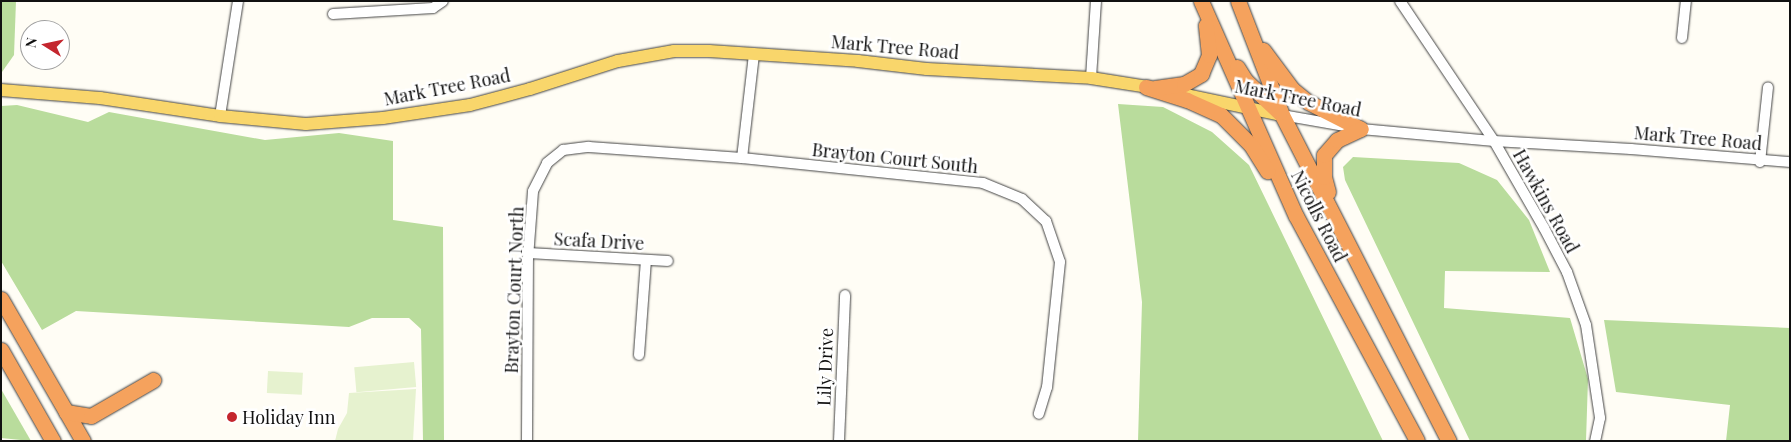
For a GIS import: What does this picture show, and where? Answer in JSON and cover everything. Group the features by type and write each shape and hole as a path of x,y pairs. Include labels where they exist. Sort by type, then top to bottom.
{"highway":[{"name":"Nicolls Road","path":"1238,1 1282,115 1449,441"},
{"name":"Nicolls Road","path":"1205,3 1247,106 1296,216 1417,441"},
{"path":"1150,88 1190,81 1205,68 1209,49 1205,3"},
{"path":"1205,3 1245,80 1282,115"},
{"path":"1246,22 1270,62 1292,89 1308,102 1361,129"},
{"path":"1150,88 1187,100 1220,115 1251,145 1296,216"},
{"path":"1333,213 1324,177 1324,155 1336,140 1361,129"},
{"path":"1,298 83,441"},
{"path":"1,350 53,441"},
{"path":"66,412 91,416 153,380"}],"main road":[{"name":"Mark Tree Road","path":"1,90 100,98 220,116 306,124 383,118 470,104 530,89 628,59 674,51 726,51 858,61 927,69 1092,78 1247,106 1282,115"}],"street":[{"path":"220,116 238,1"},
{"path":"333,14 433,8 442,1"},
{"path":"1092,78 1096,1"},
{"name":"Hawkins Road","path":"1400,1 1494,141 1544,228 1566,272 1586,325 1600,418 1595,441"},
{"path":"1682,38 1686,1"},
{"path":"742,158 754,54"},
{"path":"1760,162 1768,86"},
{"name":"Mark Tree Road","path":"1282,115 1361,129 1494,141 1631,149 1760,162 1790,162"},
{"name":"Brayton Court North","path":"527,441 529,253 533,191 548,163 563,150 589,147 742,158"},
{"name":"Brayton Court South","path":"742,158 983,183 1022,199 1046,222 1060,262 1047,387 1039,414"},
{"name":"Scafa Drive","path":"529,253 668,261"},
{"path":"639,355 646,260"},
{"name":"Lily Drive","path":"839,441 844,295"}],"green space":[{"path":"1,1 16,1 14,55 2,72"},
{"path":"1118,104 1163,107 1212,132 1249,165 1383,441 1138,441 1142,302"},
{"path":"17,105 88,122 109,112 265,140 339,133 393,141 393,220 443,227 444,441 423,441 421,329 409,318 372,318 349,327 76,311 42,330 1,261 1,106"},
{"path":"1353,157 1459,163 1497,180 1529,220 1550,272 1445,271 1444,308 1570,318 1588,379 1586,441 1470,441 1345,180 1343,167"},
{"path":"1604,320 1790,328 1790,441 1726,441 1730,405 1616,392"},
{"path":"414,362 416,387 356,392 354,367"},
{"path":"268,371 303,373 302,395 267,393"},
{"path":"1,389 31,441 1,438"},
{"path":"416,389 413,441 335,441 338,429 347,413 349,393"}],"place":[{"name":"Holiday Inn","path":"232,417"}]}
